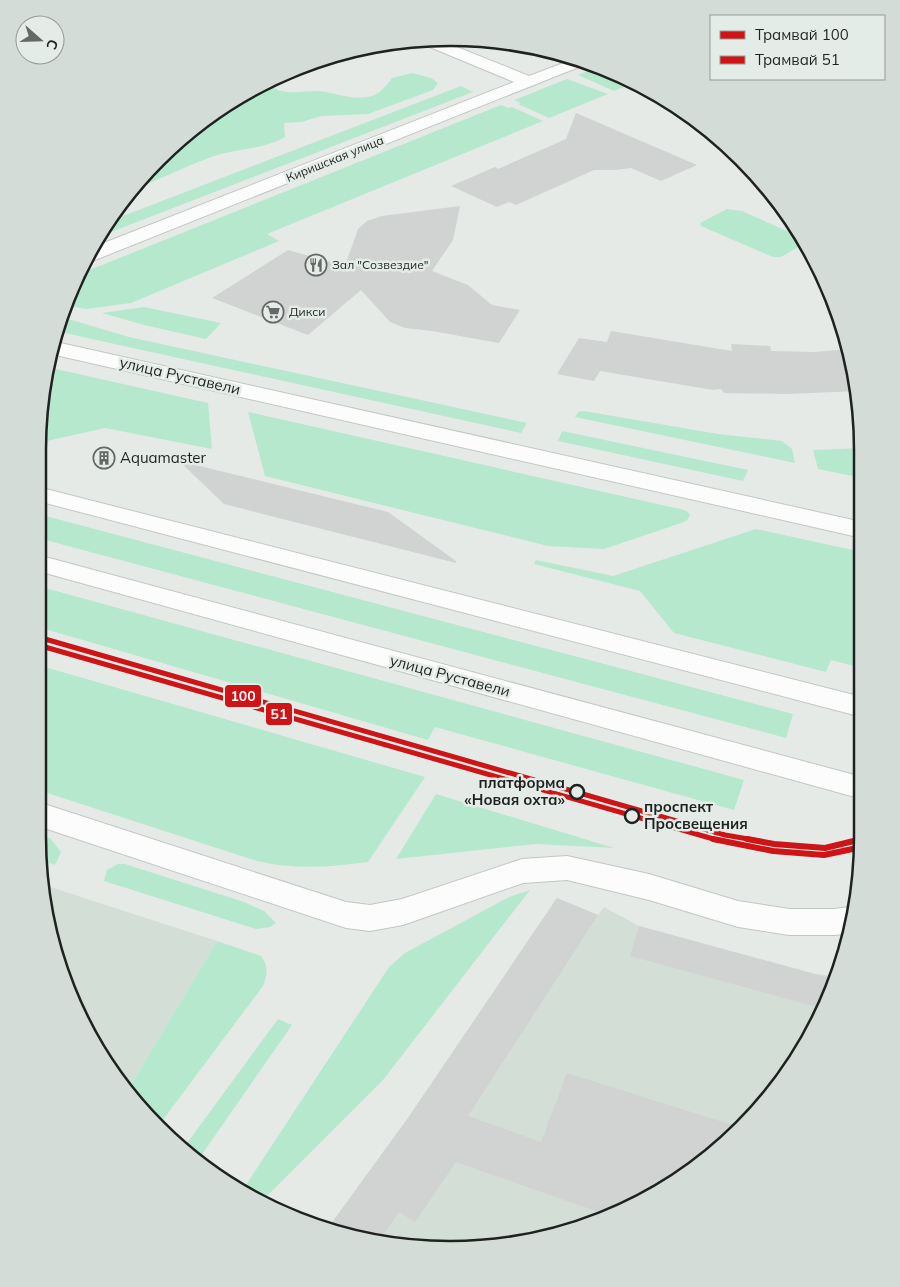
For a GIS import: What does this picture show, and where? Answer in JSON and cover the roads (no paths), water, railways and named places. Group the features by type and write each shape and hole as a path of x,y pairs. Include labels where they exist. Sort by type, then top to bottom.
{"street":[{"path":"441,46 528,82"},
{"name":"Киришская улица","path":"98,252 571,65"},
{"name":"улица Руставели","path":"59,349 854,528"},
{"path":"46,496 854,705"},
{"name":"улица Руставели","path":"46,566 854,786"},
{"path":"46,817 322,908 354,916 370,918 403,912 522,871 567,868 649,887 738,914 789,922 845,920"}],"tram line":[{"name":"100","path":"46,639 725,835 774,844 825,848 854,841"},
{"name":"51","path":"46,647 723,842 773,851 824,855 854,849"}],"place":[{"name":"Зал \"Созвездие\"","path":"316,265"},
{"name":"Дикси","path":"273,312"},
{"name":"Aquamaster","path":"104,458"},
{"name":"платформа «Новая охта»","path":"577,792"},
{"name":"проспект Просвещения","path":"632,816"}]}
